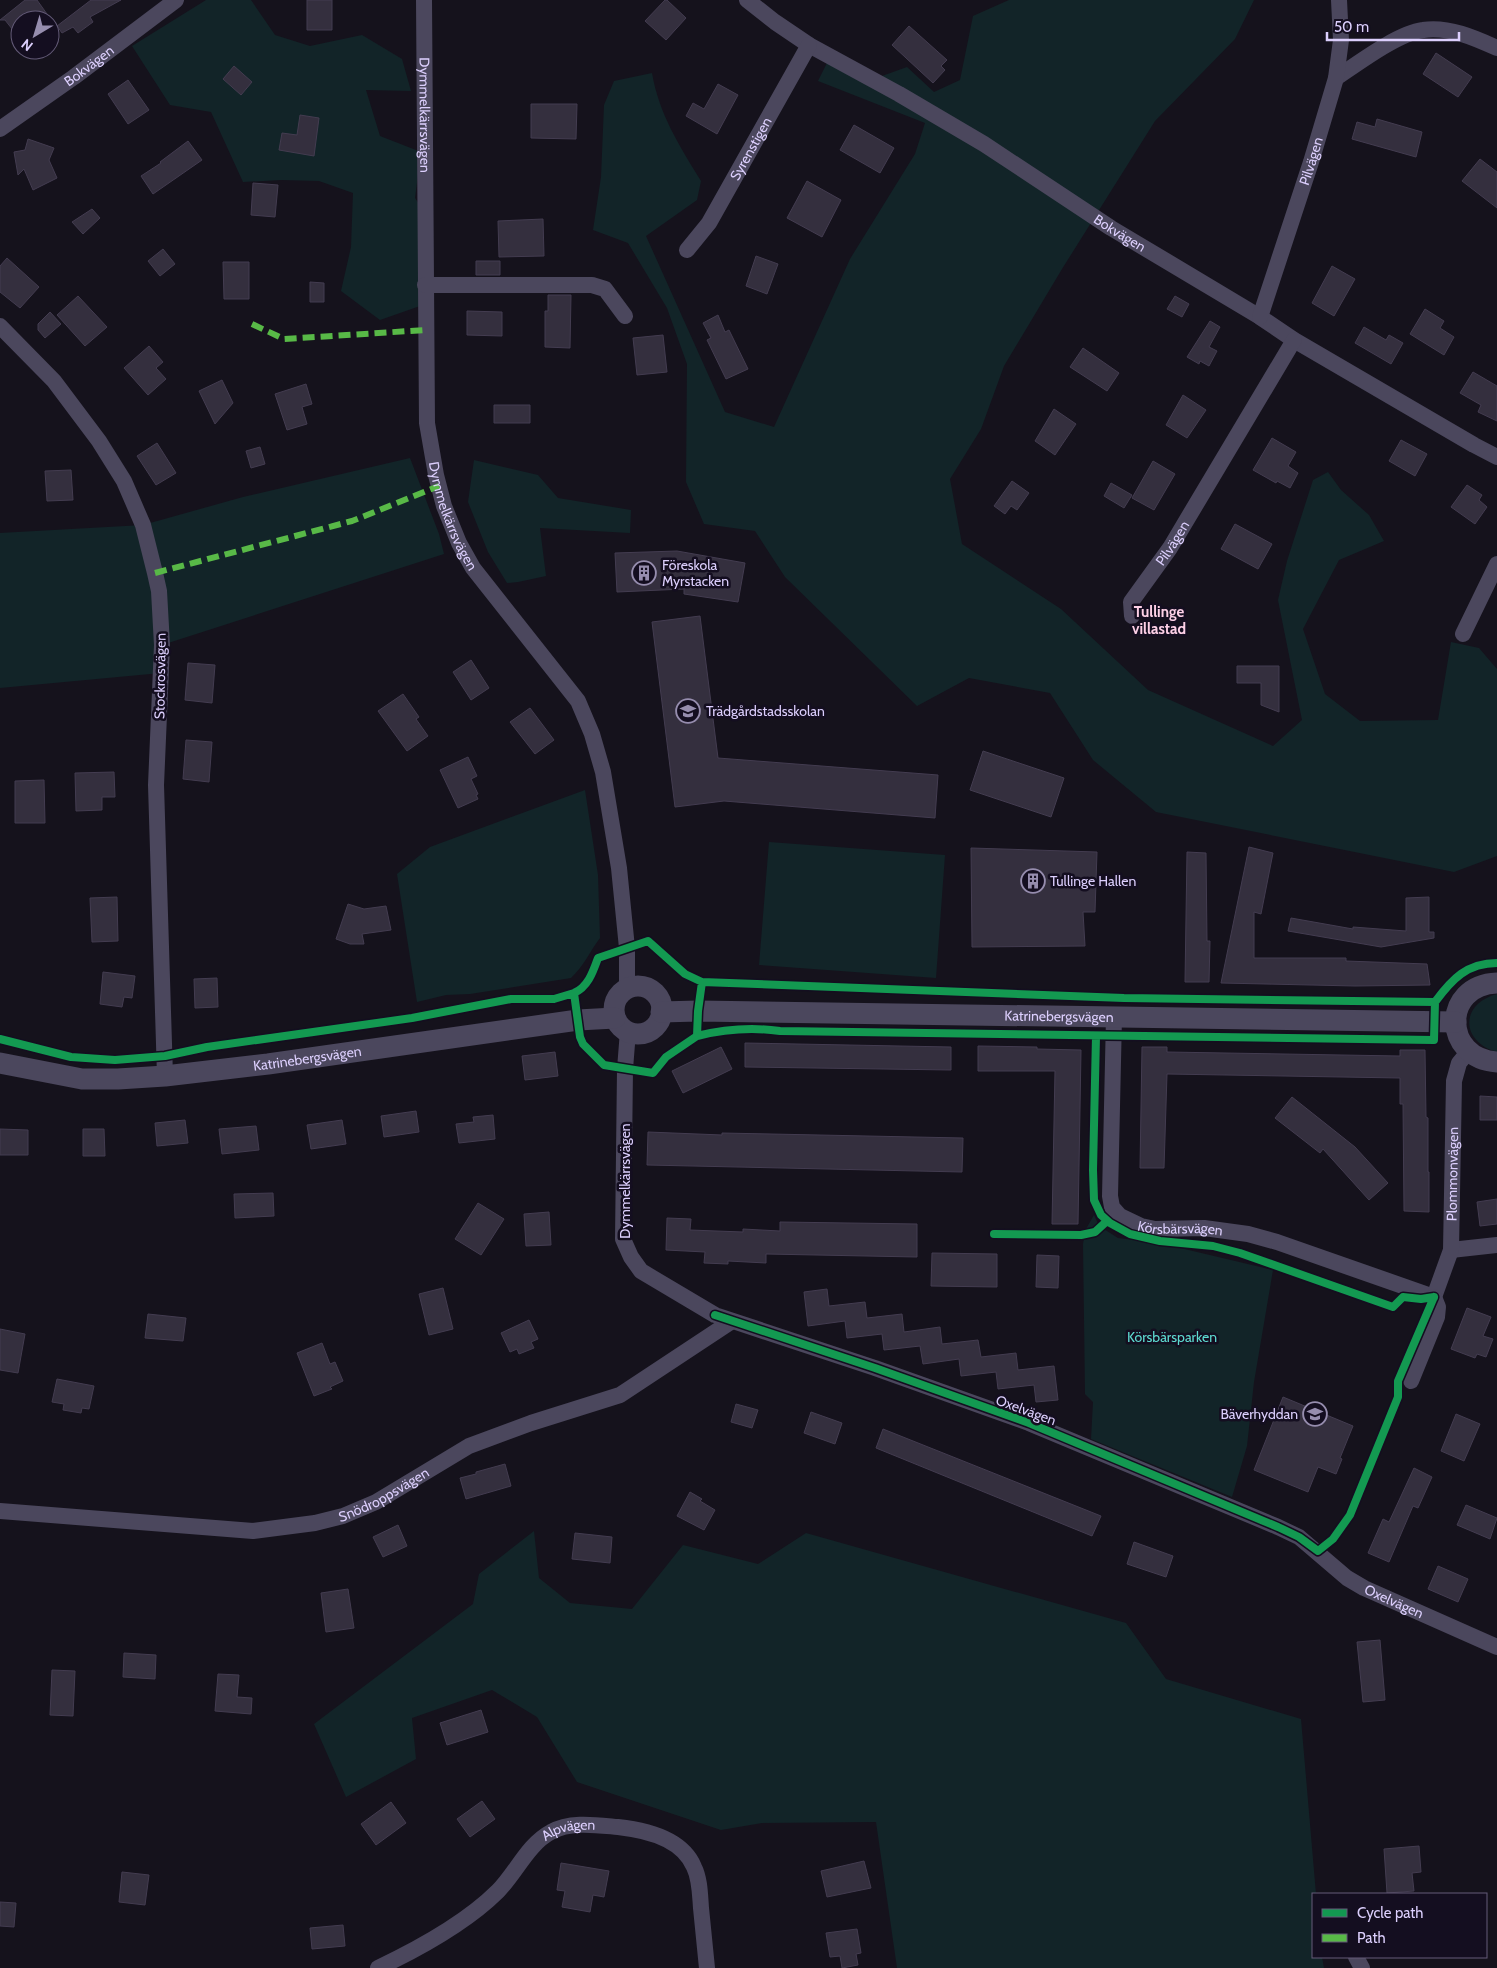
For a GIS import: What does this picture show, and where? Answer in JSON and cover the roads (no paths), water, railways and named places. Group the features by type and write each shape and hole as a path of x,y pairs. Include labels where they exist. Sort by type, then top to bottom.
{"street":[{"name":"Bokvägen","path":"0,129 74,77 176,0"},
{"name":"Dymmelkärrsvägen","path":"424,0 427,423 436,475 444,506 473,568 578,701 592,734 603,772 619,868 626,948 627,988"},
{"name":"Bokvägen","path":"747,0 809,45 899,94 984,144 1111,228 1260,317 1294,340 1497,457"},
{"name":"Pilvägen","path":"1260,317 1311,162 1336,78 1341,40 1339,0"},
{"path":"1336,78 1399,38 1422,30 1454,32 1497,48"},
{"name":"Syrenstigen","path":"687,250 709,223 809,45"},
{"path":"425,285 592,285 605,289 625,316"},
{"name":"Stockrosvägen","path":"0,326 54,381 100,441 124,481 143,524 156,573 162,645 156,785 166,1076"},
{"name":"Pilvägen","path":"1132,616 1131,602 1170,548 1294,340"},
{"path":"1463,634 1497,564"},
{"path":"1497,983 1475,989 1462,1000 1458,1007 1456,1022 1457,1034 1469,1051 1485,1062 1497,1062"},
{"path":"640,986 651,990 659,999 661,1012 660,1019 652,1029 639,1033 622,1025 614,1007 615,1001 627,988 640,986"},
{"name":"Katrinebergsvägen","path":"661,1012 698,1010 1456,1022"},
{"name":"Körsbärsvägen","path":"1114,1017 1110,1196 1112,1206 1120,1216 1141,1226 1155,1229 1204,1228 1248,1234 1277,1242 1434,1297"},
{"name":"Katrinebergsvägen","path":"0,1063 82,1079 118,1079 166,1076 268,1064 578,1020 622,1025"},
{"name":"Dymmelkärrsvägen","path":"622,1025 625,1069 623,1239 631,1257 642,1270 715,1315"},
{"name":"Plommonvägen","path":"1434,1297 1451,1250 1454,1081 1459,1063 1469,1051"},
{"path":"1451,1250 1497,1246"},
{"path":"1412,1382 1438,1317 1438,1307 1434,1297"},
{"name":"Oxelvägen","path":"715,1315 876,1368 1029,1423 1270,1524 1299,1537 1347,1578 1364,1588 1497,1647"},
{"name":"Snödroppsvägen","path":"0,1511 253,1531 315,1523 343,1516 376,1502 469,1446 531,1423 620,1395 732,1321"},
{"name":"Alpvägen","path":"378,1968 471,1914 498,1891 537,1842 550,1832 562,1827 578,1825 605,1826 647,1832 664,1838 679,1847 688,1856 695,1867 699,1888 707,1968"}],"place":[{"name":"Föreskola Myrstacken","path":"644,573"},
{"name":"Trädgårdstadsskolan","path":"688,711"},
{"name":"Tullinge Hallen","path":"1033,881"},
{"name":"Bäverhyddan","path":"1315,1414"}],"district":[{"name":"Tullinge villastad","path":"1159,620"}],"park label":[{"name":"Körsbärsparken","path":"1172,1337"}]}
